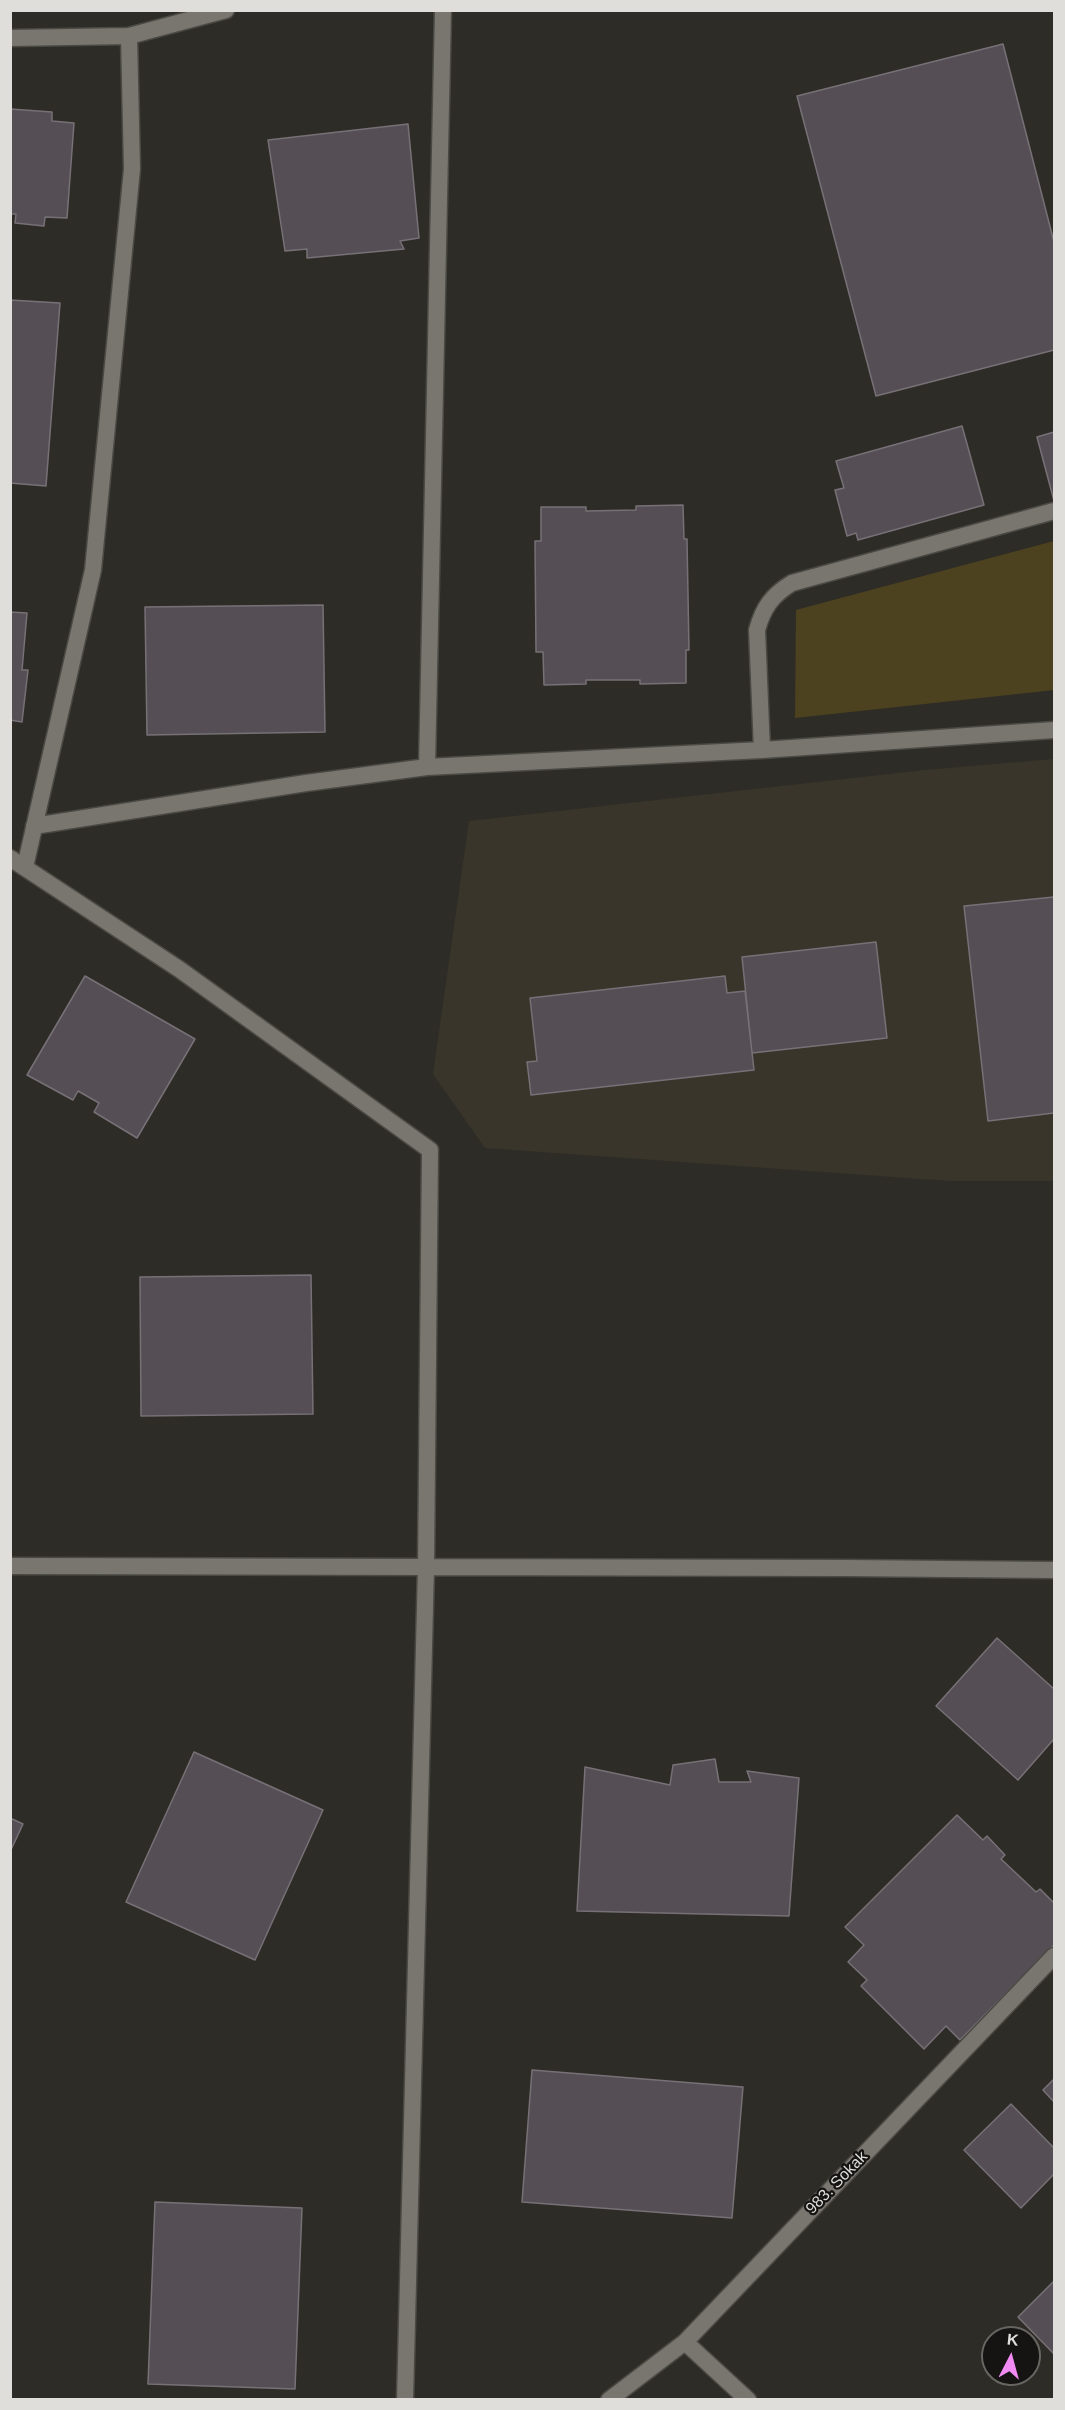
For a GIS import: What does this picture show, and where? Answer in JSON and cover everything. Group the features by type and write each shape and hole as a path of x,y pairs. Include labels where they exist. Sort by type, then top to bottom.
{"street":[{"path":"10,38 129,36 226,10"},
{"path":"427,767 443,10"},
{"path":"25,867 93,570 132,169 129,36"},
{"path":"762,750 757,630 768,601 779,591 792,583 1054,511"},
{"path":"34,826 306,783 427,767 762,750 1054,730"},
{"path":"10,858 179,969 430,1150 426,1567 405,2400"},
{"path":"10,1566 1054,1570"},
{"name":"983. Sokak","path":"609,2400 685,2342 1054,1956"},
{"path":"685,2342 748,2400"}],"shaded area":[{"path":"1054,541 1054,690 795,718 796,610"},
{"path":"1054,759 1054,1181 950,1181 485,1148 433,1074 469,821 925,770"}],"building":[{"path":"1003,44 1054,242 1054,350 876,396 797,96"},
{"path":"10,109 52,112 52,121 74,123 67,218 45,217 44,226 15,223 16,214 10,214"},
{"path":"408,124 419,238 400,241 404,249 307,258 307,249 285,251 268,140"},
{"path":"10,300 60,303 46,486 10,483"},
{"path":"962,426 984,505 858,540 856,533 847,536 835,490 844,488 836,461"},
{"path":"1054,432 1054,501 1037,437"},
{"path":"683,505 684,539 687,539 689,650 686,650 686,683 640,684 640,680 586,680 586,684 544,685 543,652 536,652 535,541 541,541 541,507 586,507 586,511 636,510 636,506"},
{"path":"323,605 325,732 147,735 145,607"},
{"path":"10,612 27,613 22,670 28,670 22,722 10,720"},
{"path":"1054,897 1054,1113 988,1121 964,906"},
{"path":"876,942 887,1038 752,1053 742,957"},
{"path":"85,976 195,1039 137,1138 94,1112 99,1103 78,1091 73,1100 27,1075"},
{"path":"725,976 727,993 745,991 754,1070 531,1095 527,1062 537,1061 530,998"},
{"path":"311,1275 313,1414 141,1416 140,1277"},
{"path":"997,1638 1054,1689 1054,1739 1018,1780 936,1706"},
{"path":"194,1752 323,1810 255,1960 126,1902"},
{"path":"715,1759 719,1782 751,1782 747,1771 799,1778 789,1916 577,1911 585,1767 670,1785 673,1765"},
{"path":"957,1815 983,1840 987,1836 1005,1855 1001,1859 1036,1892 1040,1889 1054,1903 1054,1945 960,2040 946,2026 924,2049 861,1986 867,1980 848,1962 864,1945 845,1927"},
{"path":"10,1818 23,1824 10,1852"},
{"path":"532,2070 743,2087 732,2218 522,2202"},
{"path":"1054,2079 1054,2102 1043,2090"},
{"path":"1011,2104 1054,2148 1054,2174 1021,2208 964,2150"},
{"path":"155,2202 302,2208 295,2389 148,2384"},
{"path":"1054,2281 1054,2354 1041,2341 1041,2326 1027,2326 1018,2317"}]}
